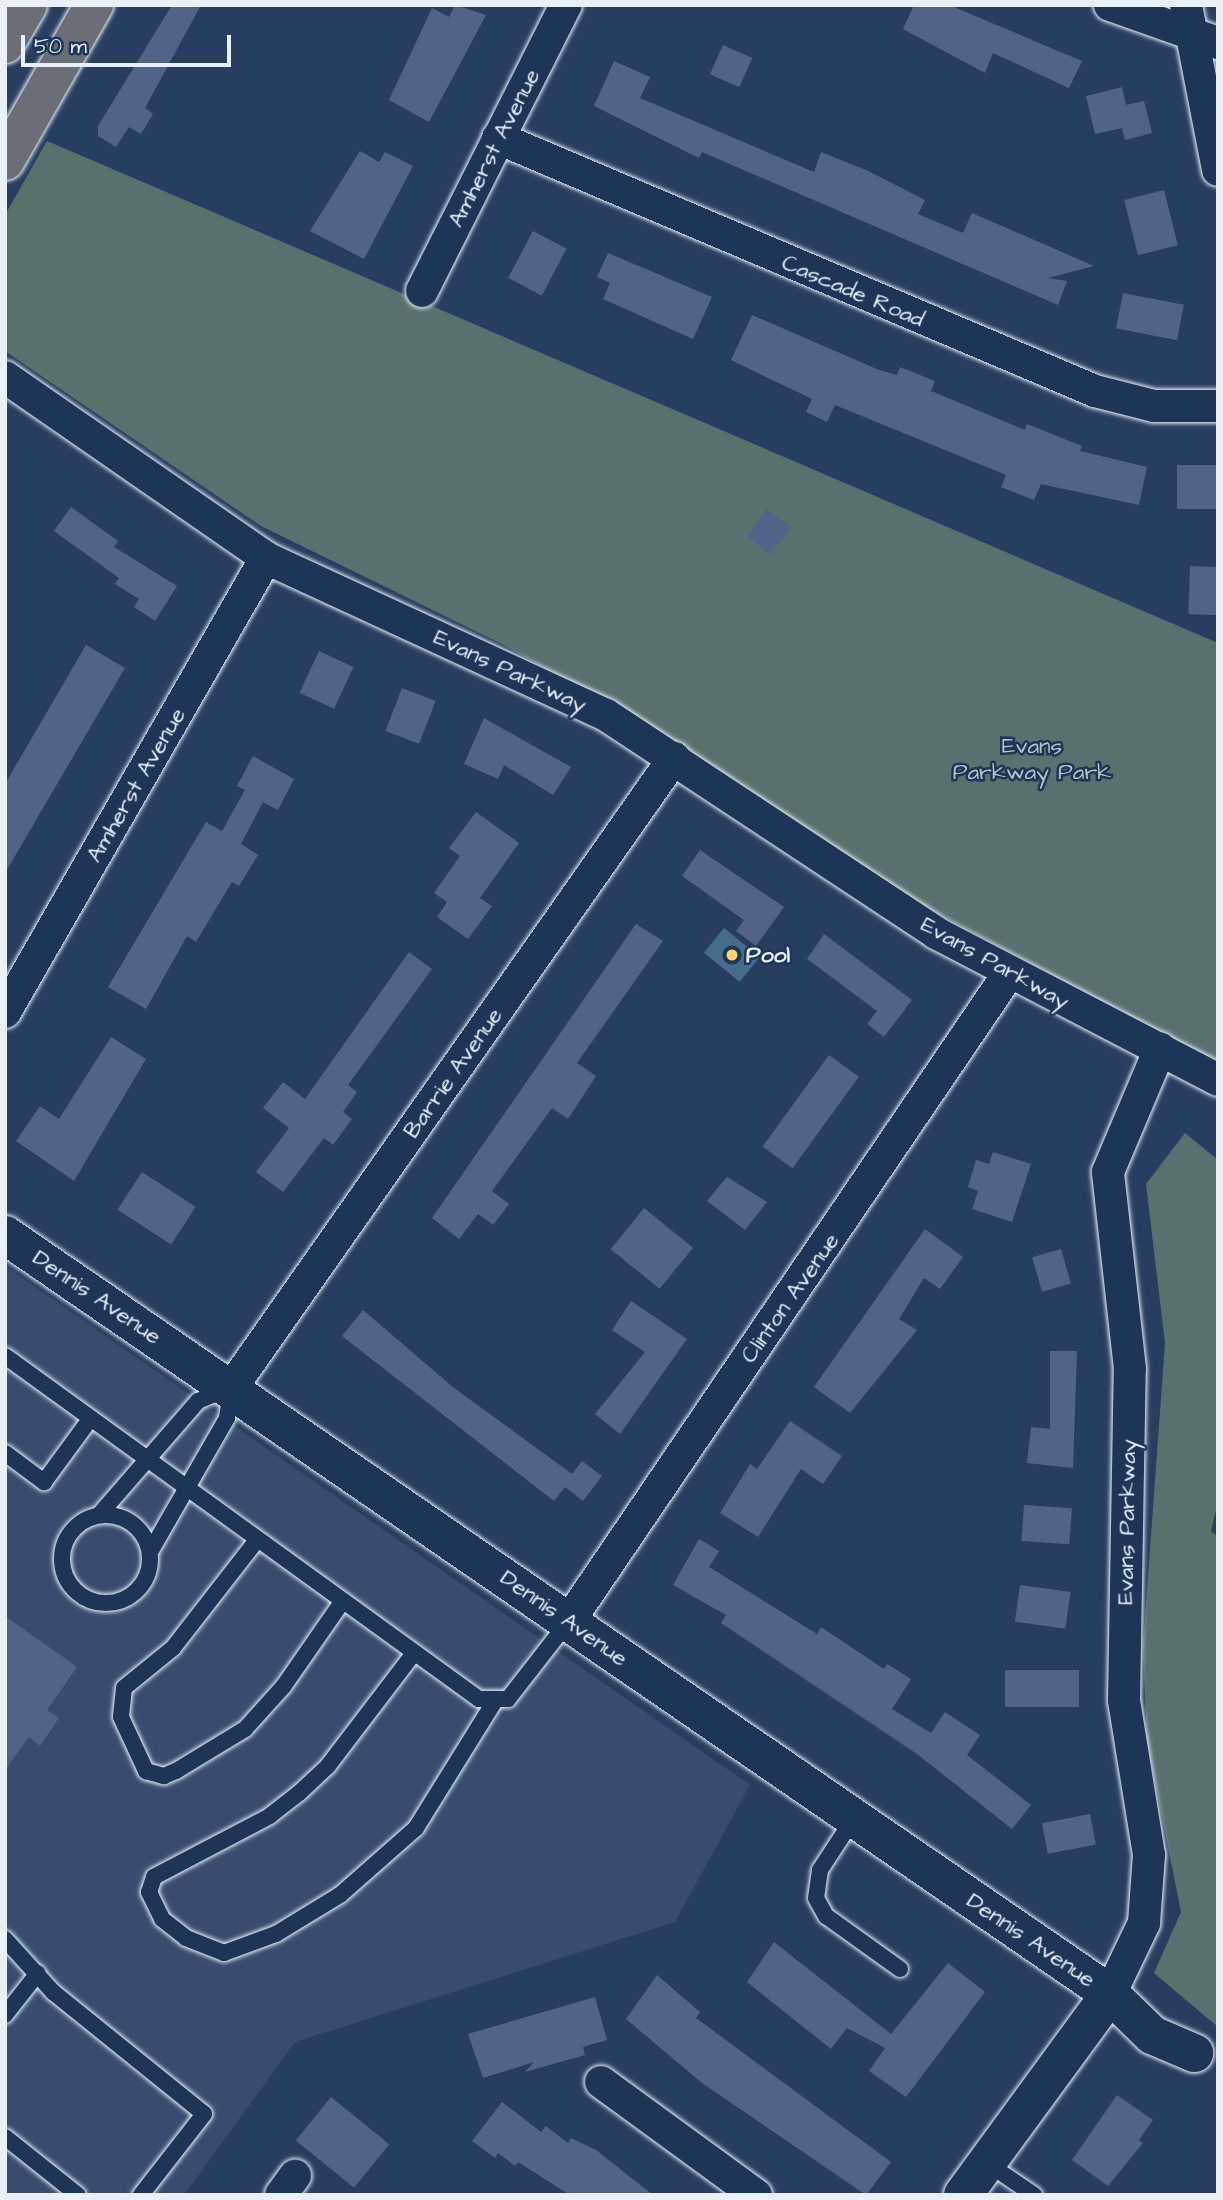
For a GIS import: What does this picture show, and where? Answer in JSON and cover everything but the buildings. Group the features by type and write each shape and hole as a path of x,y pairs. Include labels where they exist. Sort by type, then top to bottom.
{"main road":[{"path":"5,44 28,5"},
{"path":"5,161 94,5"}],"street":[{"name":"Amherst Avenue","path":"422,291 566,5"},
{"path":"1110,5 1187,19 1218,43"},
{"path":"1187,19 1218,170"},
{"name":"Cascade Road","path":"498,138 1095,391 1154,405 1218,406"},
{"name":"Evans Parkway","path":"5,377 266,558 606,715 936,933 1160,1049 1108,1172 1129,1369 1124,1700 1149,1855 1144,1923 1115,1999"},
{"name":"Amherst Avenue","path":"5,1012 266,558"},
{"name":"Barrie Avenue","path":"232,1387 674,758"},
{"name":"Clinton Avenue","path":"569,1621 1009,973"},
{"path":"1160,1049 1218,1080"},
{"name":"Dennis Avenue","path":"5,1235 232,1387 1115,1999 1160,2016 1206,2062"},
{"path":"963,2195 1115,1999"},
{"path":"601,2082 755,2195"}],"lane":[{"path":"5,1356 182,1487 479,1699 495,1702 508,1699 569,1621"},
{"path":"232,1387 227,1418 182,1487 150,1552 145,1580 125,1599 98,1603 74,1590 62,1565 66,1538 99,1515 149,1462 198,1401 232,1387"},
{"path":"5,1453 44,1482 91,1418"},
{"path":"99,1515 127,1519 150,1552"},
{"path":"257,1540 173,1648 124,1688 121,1717 146,1771 164,1776 176,1771 245,1729 283,1687 342,1602"},
{"path":"414,1653 328,1766 299,1793 270,1816 154,1877 149,1892 162,1919 186,1938 224,1953 276,1934 340,1895 416,1828 495,1702"},
{"path":"854,1818 820,1870 816,1898 826,1916 900,1969"},
{"path":"5,1939 53,1992 204,2114 141,2195"},
{"path":"5,2015 38,1973"},
{"path":"5,2137 78,2195"},
{"path":"987,2162 1034,2195"}],"shaded area":[{"name":"Pool","path":"724,928 760,957 740,982 704,953"},
{"path":"5,1266 750,1785 675,1922 295,2042 184,2195 5,2195"}],"green space":[{"name":"Evans Parkway Park","path":"47,141 1218,643 1218,1063 907,897 670,739 504,645 261,526 5,351 5,215"},
{"path":"1185,1133 1218,1160 1218,1502 1211,1531 1218,1537 1218,2027 1154,1973 1181,1912 1147,1741 1143,1646 1165,1343 1146,1184"}],"place":[{"name":"Pool","path":"732,955"}]}
